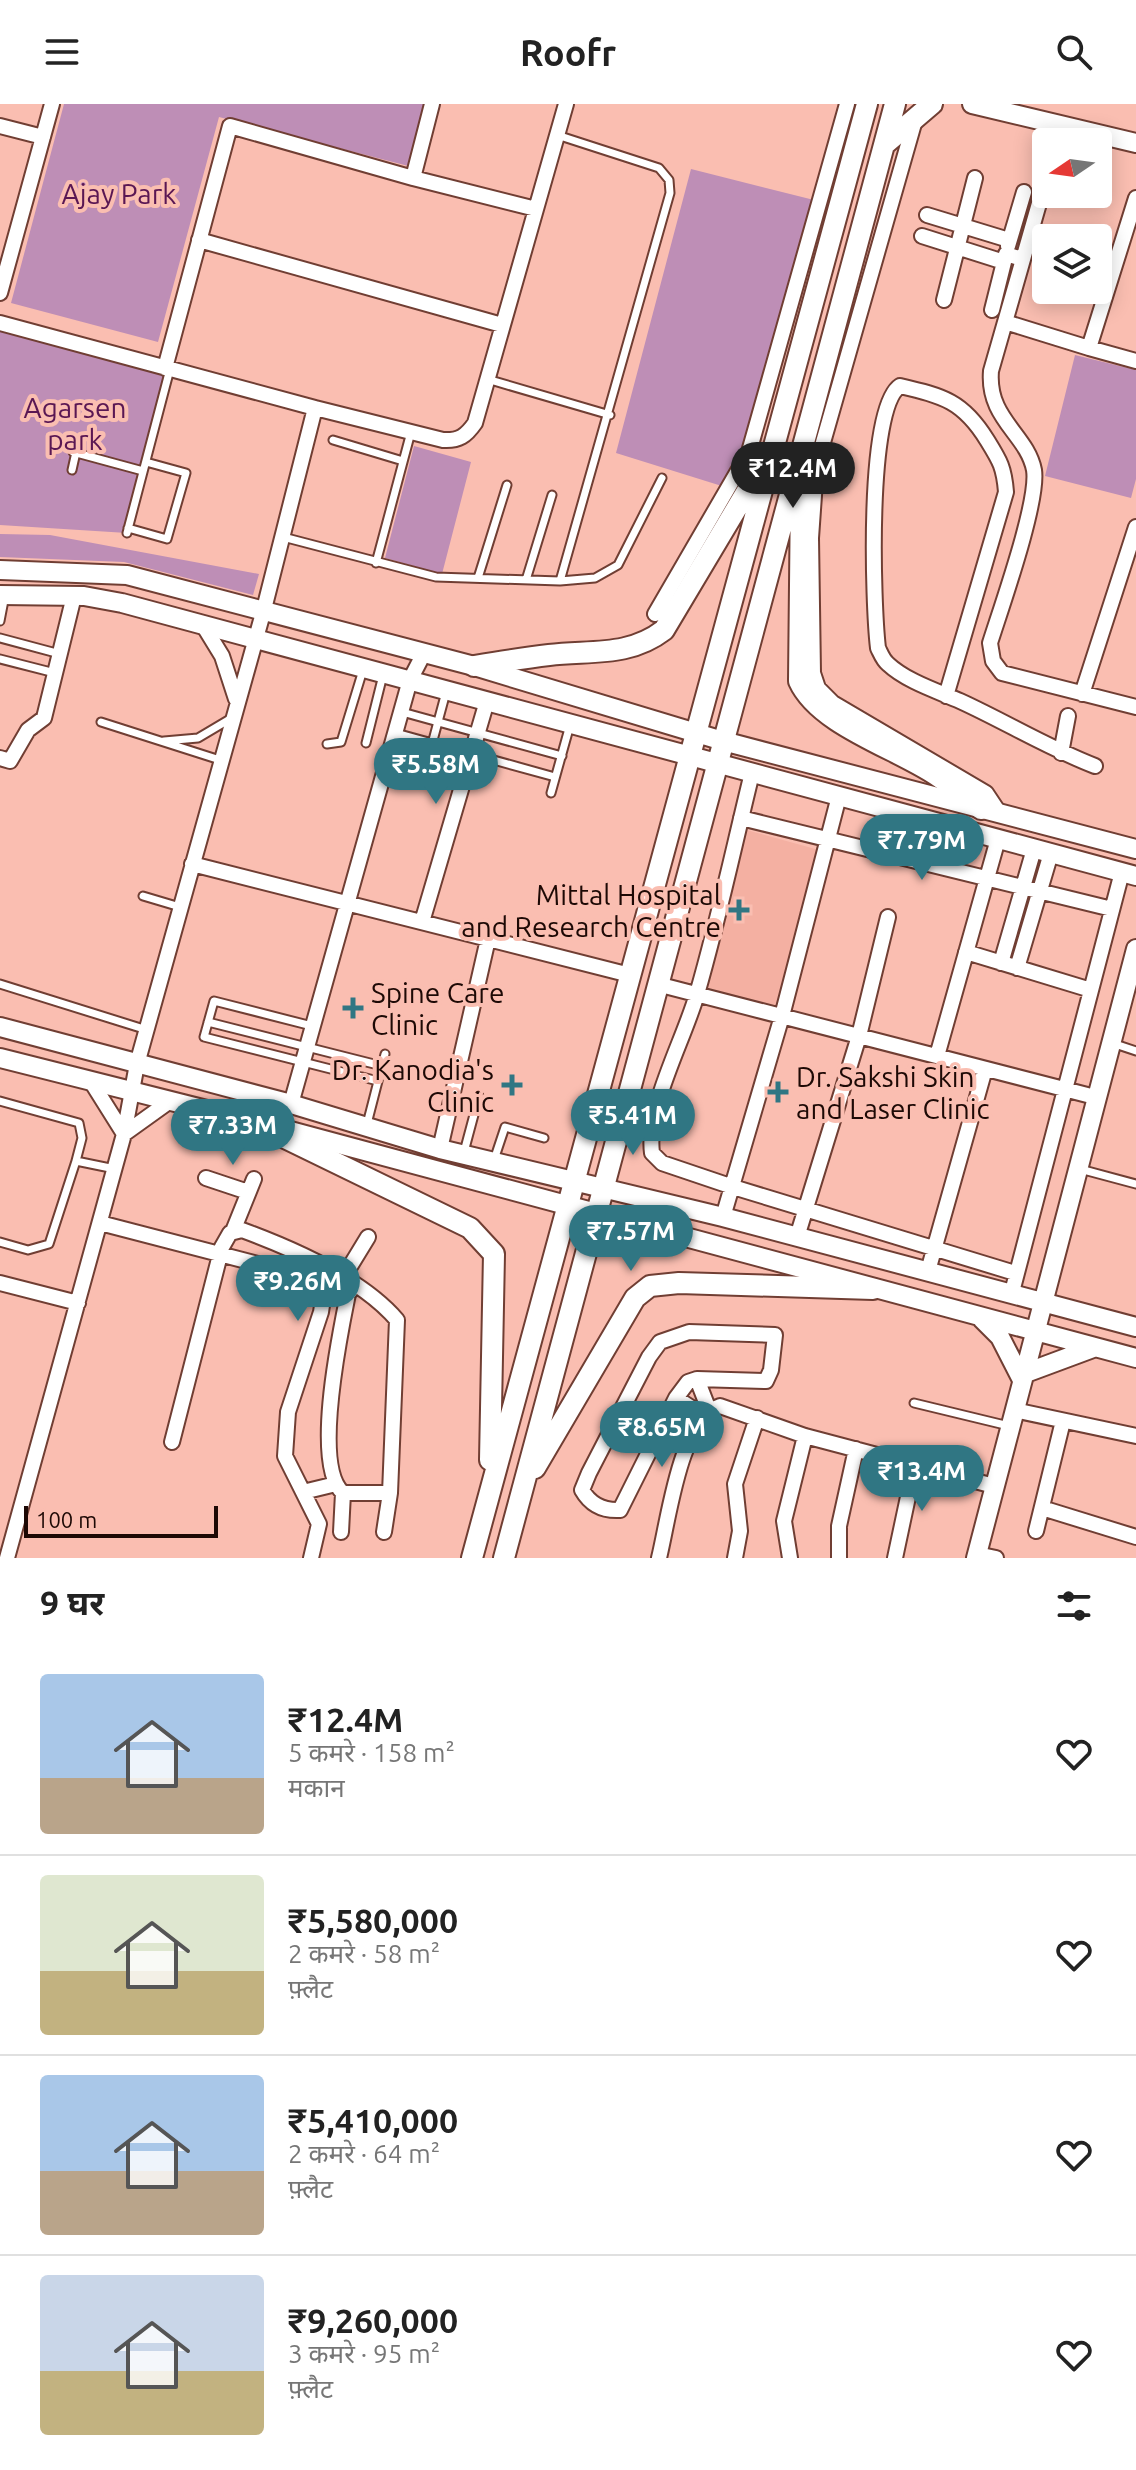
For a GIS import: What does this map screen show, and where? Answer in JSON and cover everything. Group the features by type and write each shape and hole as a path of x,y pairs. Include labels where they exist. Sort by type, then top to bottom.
{"main road":[{"path":"472,1558 865,114 849,104"},
{"path":"504,1558 895,104"},
{"path":"884,145 924,110"},
{"path":"474,666 552,654 618,650 651,640 664,630 773,445"},
{"path":"794,475 801,489 799,681 806,697 830,715 936,775 991,811"},
{"path":"250,1121 470,1228 494,1254 489,1492"},
{"path":"522,1491 635,1298 650,1286 724,1283 873,1289"}],"street":[{"path":"0,293 52,104"},
{"path":"413,178 432,104"},
{"path":"0,323 315,408 455,441 475,423 566,104"},
{"path":"655,614 749,452 849,104"},
{"path":"972,104 1042,128"},
{"path":"924,110 816,467 811,538 813,673 818,688 833,703 986,793 991,811"},
{"path":"0,126 43,137"},
{"path":"168,368 230,126 536,209"},
{"path":"1112,140 1136,143"},
{"path":"944,300 975,178"},
{"path":"992,310 1024,192"},
{"path":"1089,348 1136,198"},
{"path":"1037,208 989,388 1034,469 1033,496 990,643 993,661 1002,673 1136,707"},
{"path":"927,215 962,225 1022,259"},
{"path":"922,236 956,248 1006,252"},
{"path":"199,240 502,325"},
{"path":"1005,322 1136,361"},
{"path":"946,696 1003,505 1006,492 1004,467 974,419 957,404 937,395 900,386 893,391 880,437 875,492 878,648 885,663 946,696 1061,753 1095,766"},
{"path":"7,1558 115,1169 137,1064 253,638 263,613 315,408"},
{"path":"1003,505 1028,515"},
{"path":"1082,694 1136,527"},
{"path":"0,570 118,574 474,666 723,741 1136,849"},
{"path":"3,595 74,596 122,603 1129,874 1112,909 1012,1292"},
{"path":"0,758 10,761 28,730 44,718 74,596"},
{"path":"203,625 222,656 236,700"},
{"path":"291,1104 394,732 410,680 424,653"},
{"path":"422,922 487,701"},
{"path":"1061,753 1068,716"},
{"path":"752,773 697,994 655,1117 650,1139 652,1153 662,1163 733,1187 1015,1273"},
{"path":"723,1217 782,1016 839,796"},
{"path":"741,818 1112,909"},
{"path":"937,1056 998,839"},
{"path":"1001,963 1022,887 1042,851"},
{"path":"1017,968 1040,891 1042,851"},
{"path":"192,864 630,975"},
{"path":"797,1237 859,1036 888,917"},
{"path":"440,1149 488,939"},
{"path":"996,1558 976,1556 1076,1167 1136,949"},
{"path":"966,952 1091,990"},
{"path":"657,984 1095,1097"},
{"path":"0,1027 291,1104 440,1149 723,1217 1136,1327"},
{"path":"0,1058 250,1121 1136,1358"},
{"path":"928,1271 985,1069"},
{"path":"92,1083 124,1134"},
{"path":"124,1134 170,1101"},
{"path":"172,1442 220,1255 251,1185 206,1178"},
{"path":"100,1223 312,1278 325,1286 321,1312 288,1412 285,1456 319,1524 311,1558"},
{"path":"233,1231 245,1231 330,1269 388,1311 398,1324 390,1493 384,1532"},
{"path":"341,1532 339,1488 331,1470 331,1379 348,1282 368,1237"},
{"path":"0,1283 78,1303"},
{"path":"980,1317 1000,1337 1022,1377"},
{"path":"689,1332 775,1335 771,1370 766,1381 697,1379 688,1382 676,1398 620,1510 603,1508 588,1500 582,1490 589,1473 649,1357 660,1342 689,1332"},
{"path":"1022,1377 1096,1348"},
{"path":"697,1379 706,1413"},
{"path":"676,1398 706,1413"},
{"path":"659,1558 690,1433 706,1413 720,1406 805,1436 994,1486"},
{"path":"735,1558 740,1531 735,1484 757,1418"},
{"path":"1012,1418 1063,1421 1136,1436"},
{"path":"1036,1531 1063,1421"},
{"path":"790,1558 784,1521 805,1436"},
{"path":"839,1558 839,1526 856,1449"},
{"path":"895,1558 915,1464"},
{"path":"303,1492 339,1488 390,1493"},
{"path":"1042,1508 1136,1537"}],"lane":[{"path":"557,135 659,168 669,180 670,193 610,415 560,581"},
{"path":"146,462 186,473 167,539 127,531 168,368"},
{"path":"487,379 610,415"},
{"path":"376,563 411,432"},
{"path":"333,440 403,461"},
{"path":"72,470 75,452 143,471"},
{"path":"282,537 436,577 560,581 595,578 618,565 662,478"},
{"path":"478,578 507,485"},
{"path":"526,580 552,495"},
{"path":"0,621 3,595"},
{"path":"0,638 60,654"},
{"path":"0,659 55,673"},
{"path":"327,744 341,742 363,668"},
{"path":"366,743 384,673"},
{"path":"432,744 447,690"},
{"path":"400,712 562,756"},
{"path":"162,741 198,738 232,718"},
{"path":"101,722 220,760"},
{"path":"551,793 571,723"},
{"path":"394,732 555,777"},
{"path":"143,896 180,907"},
{"path":"0,984 147,1030"},
{"path":"312,1026 214,1001 204,1037 378,1081"},
{"path":"208,1022 382,1066"},
{"path":"1112,1043 1136,1051"},
{"path":"366,1127 385,1054"},
{"path":"463,1154 479,1096"},
{"path":"0,1101 79,1123 82,1138 49,1244 28,1250 0,1242"},
{"path":"493,1162 505,1127 544,1138"},
{"path":"76,1161 115,1169"},
{"path":"1076,1167 1135,1181"},
{"path":"914,1403 1012,1418"}],"shaded area":[{"path":"743,829 819,850 778,1007 705,990"}],"green space":[{"name":"Ajay Park","path":"64,104 432,104 416,168 219,117 158,342 11,303"},
{"path":"691,169 814,200 750,442 725,487 616,453"},
{"name":"Agarsen park","path":"0,327 165,368 127,533 0,525"},
{"path":"1075,355 1136,370 1136,479 1131,498 1045,476"},
{"path":"414,446 471,462 442,574 385,558"},
{"path":"0,534 50,535 259,574 253,595 124,562 0,557"}],"place":[{"name":"Mittal Hospital and Research Centre","path":"739,910"},
{"name":"Spine Care Clinic","path":"353,1008"},
{"name":"Dr. Kanodia's Clinic","path":"512,1085"},
{"name":"Dr. Sakshi Skin and Laser Clinic","path":"778,1092"}]}
